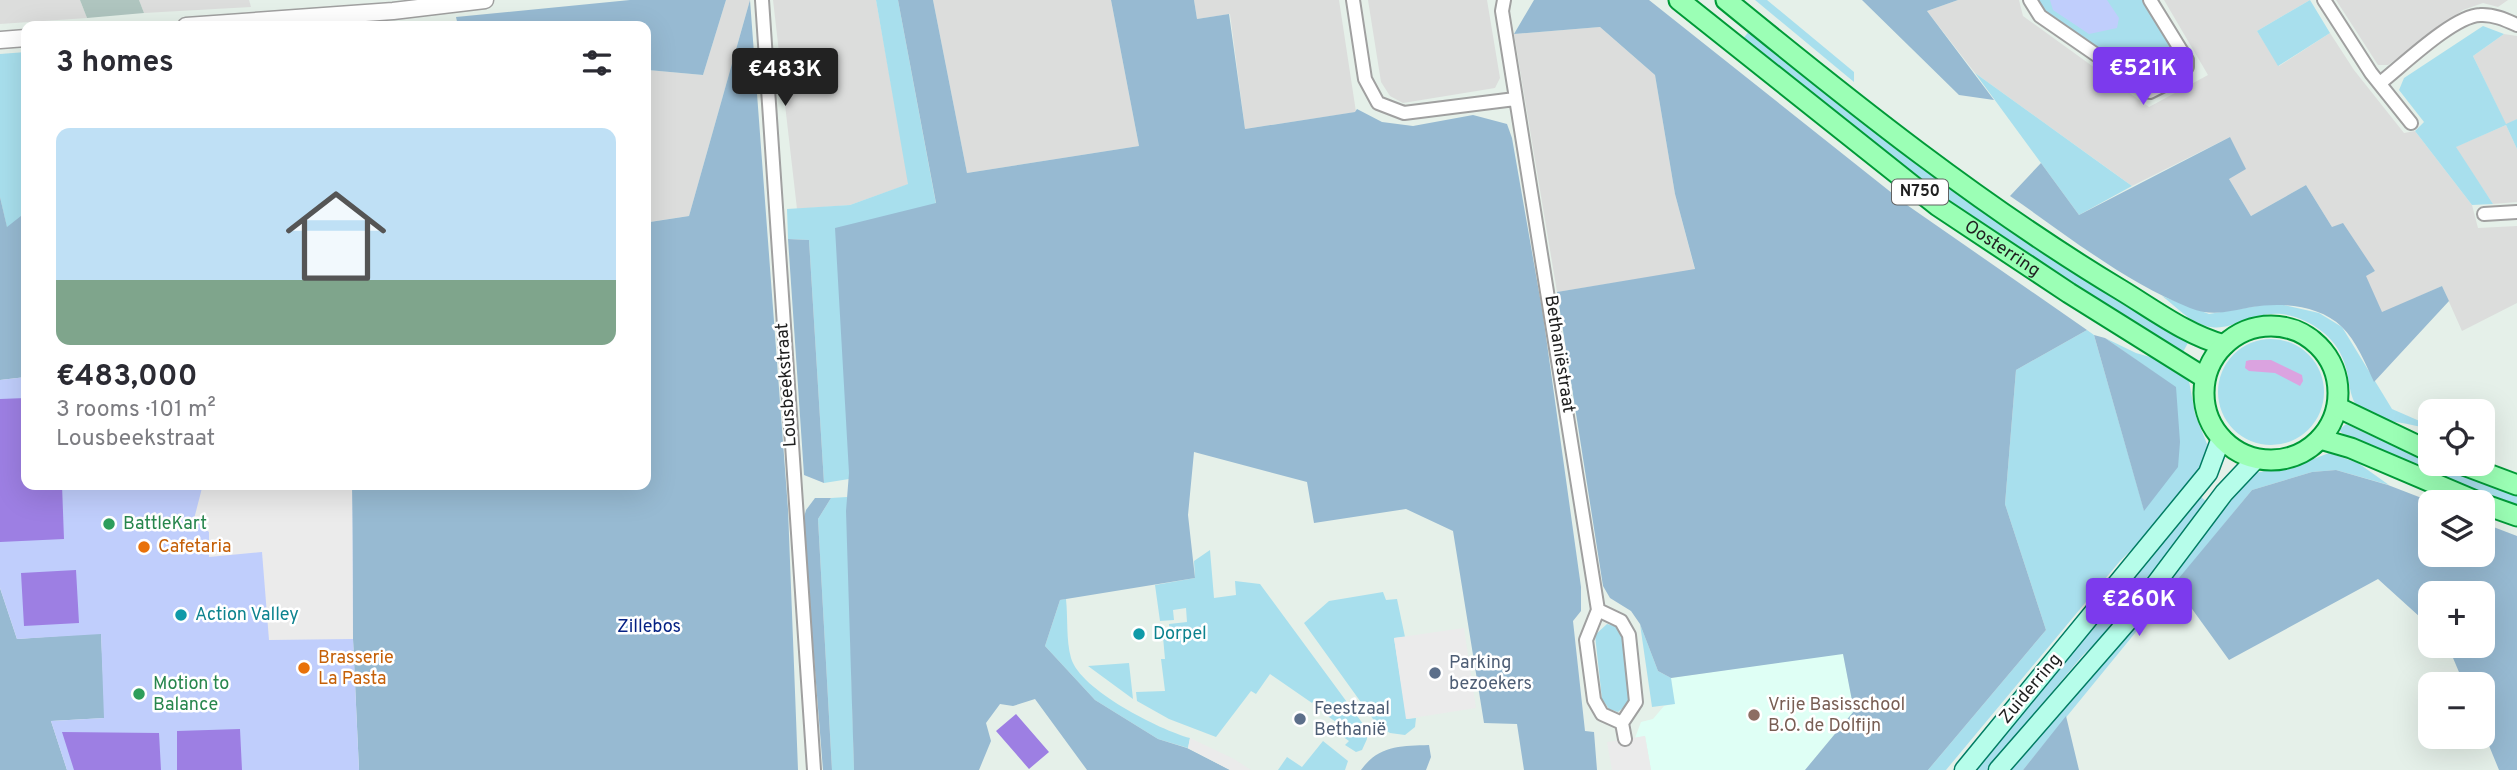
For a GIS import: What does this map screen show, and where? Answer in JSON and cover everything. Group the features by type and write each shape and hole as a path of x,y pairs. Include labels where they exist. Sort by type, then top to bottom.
{"main road":[{"name":"Oosterring","path":"1679,0 1938,206 2069,293 2205,378"},
{"name":"Oosterring","path":"1726,0 1832,86 1969,189 2089,271 2197,336 2224,345"},
{"path":"2262,326 2283,327 2304,334 2320,347 2332,365 2338,386 2337,407 2320,439 2309,448 2284,459 2256,459 2237,452 2221,439 2213,428 2204,404 2205,378 2212,360 2224,345 2242,332 2262,326"},
{"path":"2337,407 2418,446"},
{"name":"Zuiderring","path":"1964,770 2208,473 2221,439"},
{"path":"2320,439 2351,448 2450,490"},
{"name":"Zuiderring","path":"1998,770 2102,652 2224,493 2256,459"},
{"path":"2493,476 2517,485"},
{"path":"2495,508 2517,516"}],"street":[{"path":"255,21 393,11 485,0"},
{"name":"Lousbeekstraat","path":"762,0 814,770"},
{"path":"1353,0 1365,79 1378,103 1404,113 1515,99"},
{"name":"Bethaniëstraat","path":"1504,0 1502,11 1515,99 1582,497 1598,610 1586,640 1594,700 1602,714 1622,723"},
{"path":"2030,0 2040,16 2150,92 2180,77 2187,67 2187,60 2150,0"},
{"path":"2323,0 2380,83 2411,122"},
{"path":"2380,83 2455,24 2478,14 2502,18 2517,25"},
{"path":"0,40 21,38"},
{"path":"2484,214 2517,212"},
{"path":"1598,610 1621,621 1629,635 1637,694 1633,710 1622,723 1625,739"}],"shaded area":[{"path":"0,0 80,0 87,18 21,21 0,24"},
{"path":"80,0 139,0 144,13 87,18"},
{"path":"139,0 249,0 251,7 144,13"},
{"path":"726,0 750,0 689,216 651,222 651,70 703,75"},
{"path":"773,0 876,0 909,184 850,205 797,209"},
{"path":"876,0 898,0 936,204 849,479 824,483 809,240 788,239 787,209 850,205 908,184"},
{"path":"933,0 1111,0 1139,146 967,173"},
{"path":"1194,0 1339,0 1356,112 1245,129 1230,14 1197,19"},
{"path":"1368,0 1487,0 1500,78 1495,88 1403,103 1390,96 1381,82"},
{"path":"1755,0 1767,0 1854,72 1854,82"},
{"path":"1958,0 2019,0 2023,16 2149,107 2208,75 2164,0 2310,0 2257,31 2279,66 2330,33 2354,70 2404,133 2415,131 2472,205 2478,228 2517,226 2517,303 2462,331 2442,286 2382,313 2365,276 2375,271 2332,227 2306,185 2251,216 2229,179 2230,137 2132,186 1975,73 1927,11"},
{"path":"2035,0 2144,0 2170,40 2177,62 2175,71 2160,82 2147,85 2040,9"},
{"path":"2050,0 2107,0 2119,18 2117,28 2089,34 2053,10"},
{"path":"2310,0 2330,33 2278,66 2257,31"},
{"path":"2336,0 2508,0 2498,7 2483,3 2463,10 2388,65 2378,65"},
{"path":"2483,26 2504,34 2473,56 2506,124 2517,119 2517,149 2506,125 2456,147 2493,204 2472,205 2415,131 2424,122 2399,90 2404,78"},
{"path":"1600,27 1655,75 1675,194 1695,270 1557,292 1514,34"},
{"path":"1750,30 2189,341 2183,352 2047,269 1936,192 1742,40"},
{"path":"2504,34 2517,36 2517,119 2506,125 2473,56"},
{"path":"21,52 21,217 7,228 0,197 0,54"},
{"path":"1975,73 2111,171 2132,186 2079,215"},
{"path":"2506,125 2517,149 2517,202 2493,204 2455,147"},
{"path":"2162,296 2209,314 2275,303 2319,313 2342,327 2392,409 2418,420 2418,427 2385,420 2359,408 2353,400 2344,360 2336,346 2319,329 2305,321 2289,315 2275,314 2217,327 2200,324"},
{"path":"2087,330 2094,335 2144,510 2176,388 2105,338 2136,353 2157,359 2178,370 2189,381 2195,414 2207,444 2205,462 2159,523 2120,561 1946,770 1928,770 2046,630 2005,504 2016,370"},
{"path":"2271,339 2291,343 2308,355 2320,372 2324,392 2320,412 2308,429 2291,441 2271,445 2251,441 2234,429 2222,412 2218,392 2222,372 2234,355 2251,343"},
{"path":"2271,360 2302,375 2303,381 2300,386 2275,373 2249,371 2245,368 2246,361"},
{"path":"21,378 21,490 352,490 353,639 359,770 67,770 51,721 104,718 101,634 17,639 0,588 0,380"},
{"path":"21,398 21,490 62,490 64,539 0,542 0,399"},
{"path":"2346,424 2418,458 2418,465 2343,434 2339,430"},
{"path":"2329,453 2358,463 2389,485 2336,470 2312,472 2252,490 2023,770 2010,770 2204,528 2254,473 2295,466"},
{"path":"2443,476 2464,476 2517,495 2517,507 2495,498 2495,490 2476,490"},
{"path":"201,490 352,490 353,639 269,640 262,552 209,557 209,532 194,519"},
{"path":"2199,495 2209,504 2126,615 2083,655 1987,770 1970,770"},
{"path":"847,497 854,770 832,770 818,519 831,498"},
{"path":"1210,550 1214,598 1236,595 1235,581 1260,584 1366,728 1367,739 1362,750 1356,752 1345,745 1349,741 1332,729 1336,722 1326,715 1329,708 1315,699 1312,703 1270,674 1256,694 1251,691 1216,737 1169,719 1137,701 1136,692 1165,691 1161,659 1165,659 1163,637 1170,636 1169,624 1187,622 1186,608 1173,610 1174,620 1160,621 1155,585 1195,578 1194,561"},
{"path":"76,570 79,623 24,626 21,573"},
{"path":"1383,592 1386,600 1397,599 1405,637 1394,638 1407,719 1416,718 1415,727 1405,735 1390,733 1378,726 1304,623 1329,601"},
{"path":"1066,599 1069,651 1077,670 1089,683 1123,707 1160,727 1190,738 1188,748 1158,739 1095,700 1045,646 1060,600"},
{"path":"1607,624 1618,627 1623,637 1631,701 1618,712 1609,709 1602,699 1595,635"},
{"path":"1640,624 1658,671 1671,678 1675,704 1652,707"},
{"name":"Parking bezoekers","path":"1464,628 1476,708 1406,719 1394,638"},
{"name":"Vrije Basisschool B.O. de Dolfijn","path":"1843,653 1854,711 1805,770 1651,770 1645,736 1635,738 1641,722 1653,719 1664,706 1674,704 1671,678"},
{"path":"1129,663 1133,699 1088,666"},
{"path":"1016,714 1049,752 1029,769 996,731"},
{"path":"240,729 242,770 177,770 177,731"},
{"path":"62,732 159,733 161,770 74,770"},
{"path":"1645,736 1651,770 1612,770 1607,742"},
{"path":"1190,738 1251,770 1230,770 1188,748"},
{"path":"1323,741 1348,761 1345,770 1278,770 1287,757 1302,767"}],"green space":[{"path":"630,0 726,0 703,75 651,70 651,21 457,21 456,17"},
{"name":"Zillebos","path":"750,0 788,509 798,770 359,770 353,639 352,490 651,490 651,222 689,216"},
{"path":"898,0 933,0 967,173 1139,146 1111,0 1194,0 1197,19 1229,14 1245,129 1355,112 1357,109 1382,122 1413,126 1473,115 1507,124 1512,138 1543,315 1581,587 1581,611 1573,621 1585,731 1594,732 1597,770 1524,770 1517,724 1484,723 1453,531 1406,509 1314,523 1307,482 1194,452 1188,515 1195,578 1060,600 1045,646 1095,700 1158,739 1187,748 1230,770 1087,770 1035,699 1013,706 1000,704 986,723 991,741 979,770 854,770 846,511 849,473 835,228 936,203"},
{"path":"1534,0 1649,0 1907,205 2087,330 2016,370 2005,504 2046,630 1928,770 1805,770 1854,711 1843,654 1671,678 1658,671 1640,624 1631,611 1610,598 1603,586 1557,292 1695,269 1675,194 1655,75 1600,27 1514,34"},
{"path":"1862,0 1958,0 1927,11 1994,100 1959,95"},
{"path":"2230,137 2246,169 2229,179 2251,216 2306,185 2332,227 2343,223 2375,271 2366,276 2382,312 2442,286 2449,301 2374,382 2347,332 2323,314 2287,305 2214,313 2190,308 2120,272 2010,196 2041,163 2079,215"},
{"path":"0,197 7,227 21,216 21,378 0,380"},
{"path":"788,239 809,240 824,483 804,475"},
{"path":"2094,335 2105,338 2176,387 2180,442 2178,467 2144,511"},
{"path":"2336,470 2418,497 2418,567 2495,567 2495,528 2517,536 2517,770 2499,770 2490,749 2495,749 2495,672 2459,672 2453,658 2495,658 2495,581 2418,581 2418,615 2378,579 2229,660 2174,584 2252,490 2312,472"},
{"path":"815,498 831,498 818,519 832,770 823,770 803,521 806,510"},
{"path":"0,588 17,639 101,633 105,718 51,721 67,770 0,770"},
{"path":"2066,716 2079,770 2023,770"},
{"path":"1429,745 1431,757 1426,770 1361,770 1375,756 1391,748"}],"place":[{"name":"BattleKart","path":"109,524"},
{"name":"Cafetaria","path":"144,547"},
{"name":"Action Valley","path":"181,615"},
{"name":"Dorpel","path":"1139,634"},
{"name":"Brasserie La Pasta","path":"304,668"},
{"name":"Parking bezoekers","path":"1435,673"},
{"name":"Motion to Balance","path":"139,694"},
{"name":"Vrije Basisschool B.O. de Dolfijn","path":"1754,715"},
{"name":"Feestzaal Bethanië","path":"1300,719"}]}
